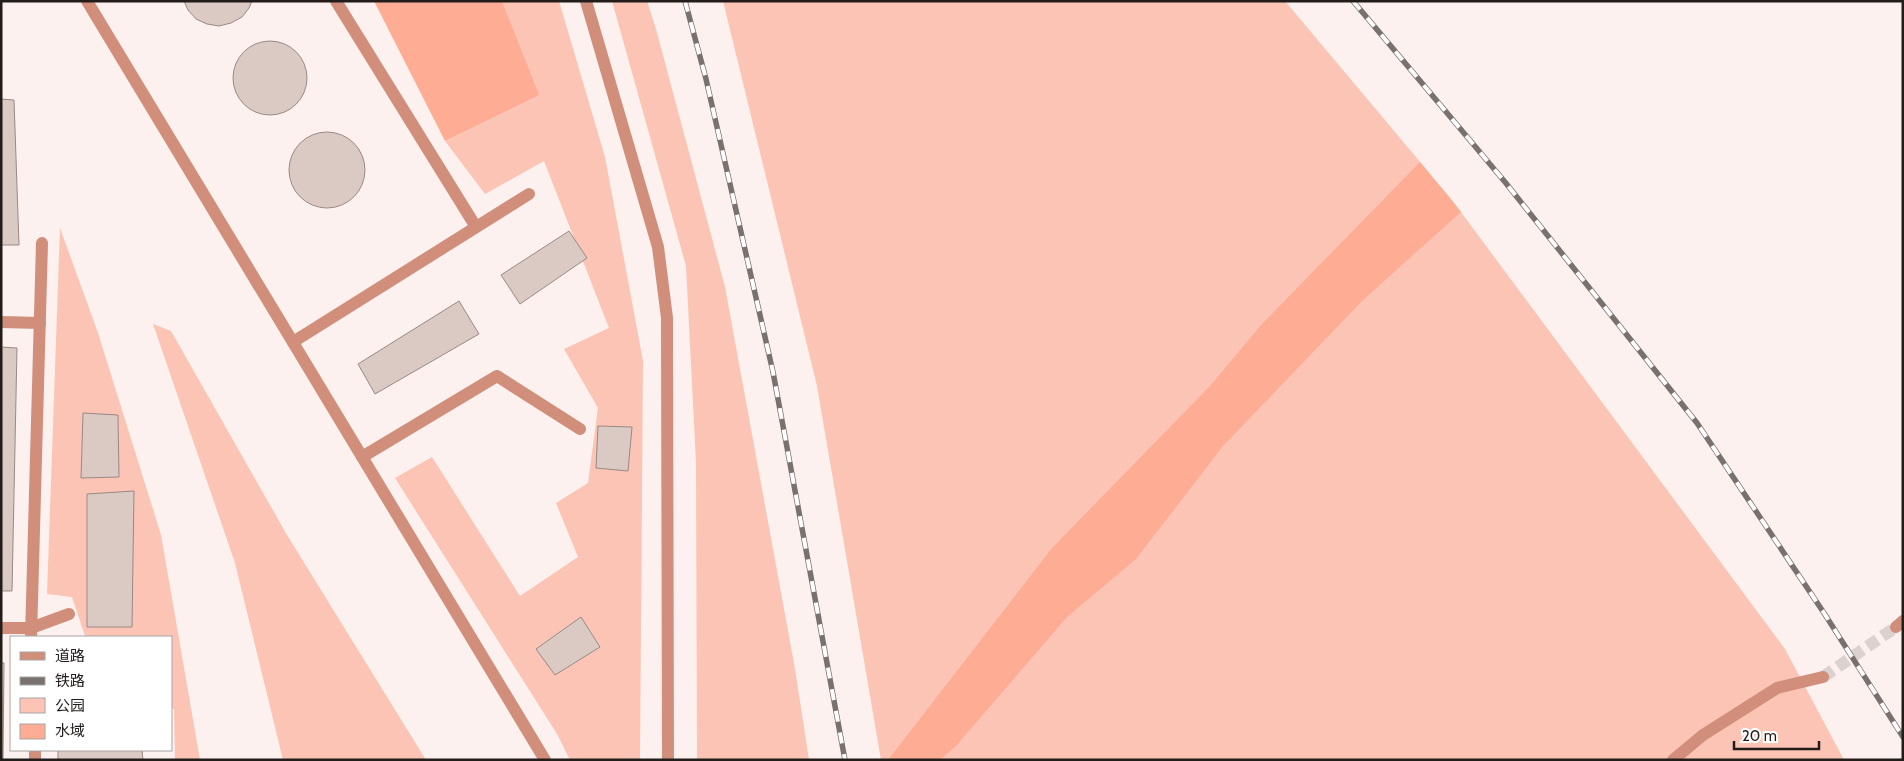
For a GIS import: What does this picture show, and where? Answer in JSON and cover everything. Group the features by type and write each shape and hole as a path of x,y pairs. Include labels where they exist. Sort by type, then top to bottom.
{"street":[{"path":"87,1 545,760"},
{"path":"336,1 476,227"},
{"path":"586,1 658,247 667,318 668,760"},
{"path":"293,342 529,194"},
{"path":"31,633 42,243"},
{"path":"1,322 40,324"},
{"path":"362,457 497,376 580,429"},
{"path":"1,628 31,633 69,614"},
{"path":"1673,760 1703,735 1776,688 1823,677"}],"green space":[{"path":"502,1 559,1 605,157 643,361 640,760 570,760 557,734 395,478 432,457 520,596 578,557 556,503 588,483 598,408 564,349 609,328 544,161 485,194 445,141 538,95"},
{"path":"612,1 647,1 725,287 795,669 809,760 697,760 696,462 686,266"},
{"path":"723,1 1285,1 1452,200 1785,649 1844,760 881,760 817,386"},
{"path":"60,228 98,333 161,535 200,760 175,760 174,709 172,708 172,636 85,636 72,597 47,594"},
{"path":"153,324 171,331 287,535 426,760 283,760 235,563"}],"water":[{"path":"374,1 502,1 539,95 445,141"},
{"path":"1420,162 1461,212 1363,300 1223,446 1136,559 1067,617 956,746 940,760 888,760 1052,548 1210,386 1262,324"}],"building":[{"path":"184,1 252,1 242,17 231,23 219,26 207,24 196,19 188,10"},
{"path":"270,41 291,47 301,57 307,78 301,99 291,109 270,115 249,109 239,99 233,78 239,57 249,47"},
{"path":"1,99 14,100 19,245 1,245"},
{"path":"320,132 334,132 348,138 359,149 365,163 362,185 354,197 334,208 320,208 306,202 295,191 289,177 289,163 295,149 306,138"},
{"path":"569,231 587,258 520,304 501,275"},
{"path":"459,301 479,334 375,394 358,364"},
{"path":"1,347 17,348 12,591 1,591"},
{"path":"83,413 118,415 119,477 81,478"},
{"path":"598,426 632,427 628,471 596,468"},
{"path":"134,491 132,627 87,627 87,494"},
{"path":"581,617 600,647 555,675 536,649"},
{"path":"1,663 4,663 3,760 1,760"},
{"path":"58,751 142,751 143,760 58,760"}],"tunnel":[{"path":"1823,677 1896,627"}],"railway":[{"path":"685,1 706,79 773,372 845,760"},
{"path":"1353,1 1505,182 1697,423 1824,613 1903,737"}]}
